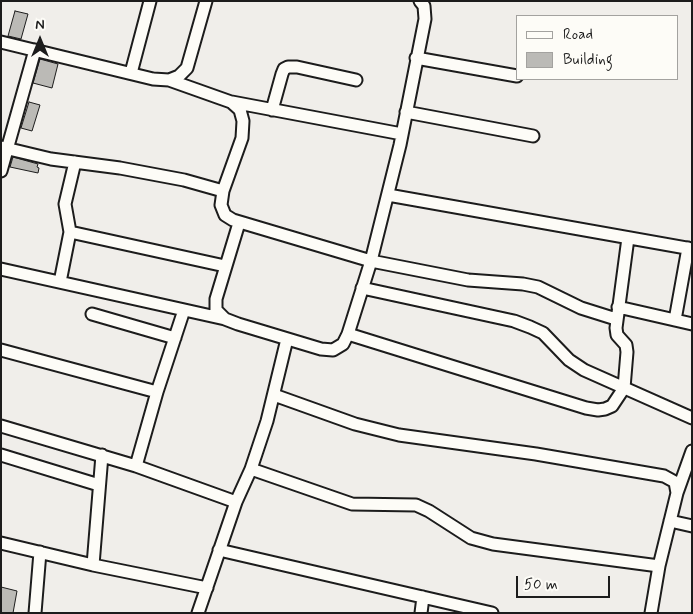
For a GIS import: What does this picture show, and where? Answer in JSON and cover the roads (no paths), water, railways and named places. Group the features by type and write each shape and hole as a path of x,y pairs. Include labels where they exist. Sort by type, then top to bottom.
{"street":[{"path":"131,74 150,1"},
{"path":"169,80 179,76 187,68 206,1"},
{"path":"1,269 224,319 321,349 333,350 343,344 348,334 371,261 402,134 425,19 424,6 420,1"},
{"path":"1,42 153,79 169,80 232,102 402,134"},
{"path":"1,171 4,148 35,50"},
{"path":"416,58 516,76"},
{"path":"272,110 282,74 288,67 297,67 356,80"},
{"path":"232,102 240,110 243,121 242,138 223,191 221,205 224,215 239,223 371,261 468,280 538,287 581,308 616,319"},
{"path":"406,112 533,136"},
{"path":"4,148 44,158 158,175 223,191"},
{"path":"60,282 70,232 65,204 75,162"},
{"path":"388,194 690,248 675,320"},
{"path":"224,319 216,310 216,299 239,223"},
{"path":"70,232 226,266"},
{"path":"348,334 586,408 598,410 612,406 624,388 628,352 626,346 617,335 616,319 628,238"},
{"path":"362,288 514,321 530,327 543,333 569,360 584,370 692,418"},
{"path":"618,307 692,324"},
{"path":"136,466 157,392 184,310"},
{"path":"92,314 175,338"},
{"path":"198,613 236,502 251,469 267,422 288,339"},
{"path":"1,350 157,392"},
{"path":"274,395 354,424 399,435 536,454 664,476 675,482 677,493"},
{"path":"1,426 102,455 236,502"},
{"path":"651,613 659,566 677,493 692,451"},
{"path":"1,455 99,485"},
{"path":"93,565 102,455"},
{"path":"251,469 352,504 416,505 471,538 493,544 659,566"},
{"path":"670,521 692,526"},
{"path":"1,543 93,565 206,588"},
{"path":"219,550 492,613"},
{"path":"35,613 40,552"},
{"path":"421,613 424,597"}]}
